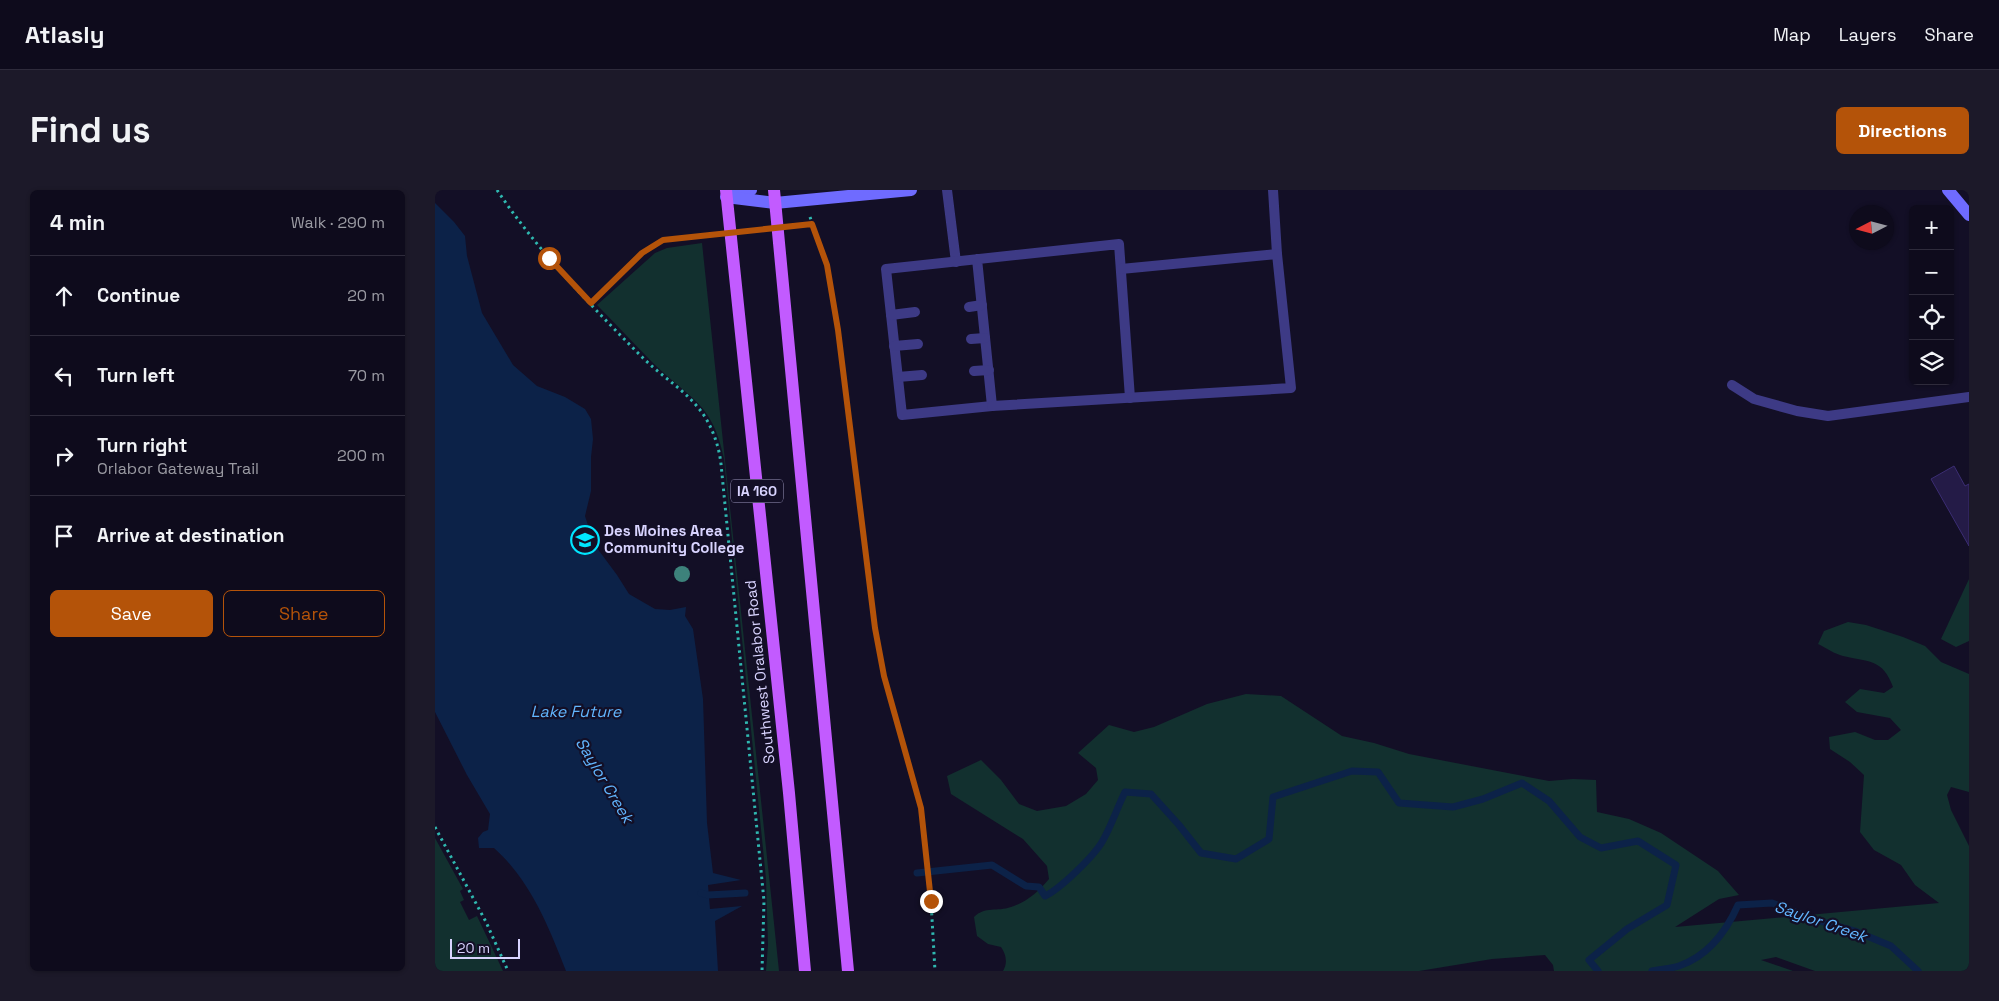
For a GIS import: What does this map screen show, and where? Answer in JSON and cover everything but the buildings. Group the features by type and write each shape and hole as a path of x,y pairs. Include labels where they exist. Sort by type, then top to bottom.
{"main road":[{"name":"IA 160","path":"774,190 848,971"},
{"name":"Southwest Oralabor Road","path":"726,194 788,783 805,971"}],"street":[{"path":"726,194 751,190"},
{"path":"726,194 775,203 911,190"},
{"path":"1954,192 1969,215"}],"lane":[{"path":"947,190 956,262"},
{"path":"1130,398 1119,244 886,269 901,415 992,406 1130,398 1291,388 1277,254 1273,190"},
{"path":"1121,269 1277,254"},
{"path":"977,259 992,406"},
{"path":"969,307 982,305"},
{"path":"891,315 915,312"},
{"path":"971,339 985,338"},
{"path":"894,346 918,344"},
{"path":"974,371 989,370"},
{"path":"898,377 922,375"},
{"path":"1732,385 1754,399 1797,411 1827,416 1969,397"}],"path":[{"path":"497,190 534,242 656,371 687,395 705,417 719,450 764,901 762,971"},
{"path":"805,200 827,265 838,330 880,657 921,808 931,901 935,971"},
{"path":"591,303 642,253 663,240 812,224"},
{"path":"435,827 482,914 508,971"}],"green space":[{"path":"702,243 779,971 766,971 768,945 766,879 724,459 719,440 706,414 689,394 653,363 597,305 655,253 667,248"},
{"path":"1969,579 1969,641 1956,647 1941,639"},
{"path":"1848,622 1866,625 1925,646 1941,662 1969,674 1969,792 1951,787 1947,795 1951,810 1969,846 1969,971 1815,971 1776,957 1761,960 1793,971 1554,971 1553,965 1545,955 1492,959 1419,971 1003,971 1006,959 1001,947 988,944 977,936 974,917 982,911 1006,908 1017,905 1027,899 1049,879 1047,866 1023,839 951,794 947,776 981,760 1001,780 1019,804 1037,811 1066,806 1086,794 1098,780 1096,768 1078,753 1109,725 1134,732 1154,727 1207,704 1246,694 1281,696 1342,736 1374,743 1409,754 1549,781 1596,780 1597,812 1629,819 1661,833 1718,871 1739,895 1719,899 1675,927 1939,903 1915,885 1901,865 1874,850 1860,832 1864,775 1850,762 1830,749 1829,737 1855,732 1875,740 1888,740 1901,730 1890,718 1857,712 1845,702 1860,689 1884,693 1893,687 1885,671 1880,666 1868,661 1840,655 1818,644 1824,631"},
{"path":"435,838 463,889 460,891 464,900 460,902 469,920 477,916 503,971 435,971"}],"water":[{"name":"Lake Future","path":"435,203 465,236 467,256 482,313 513,365 537,386 565,397 585,409 591,419 593,439 591,491 585,516 594,544 629,594 655,609 670,610 686,607 685,616 693,629 703,699 707,823 713,873 741,880 708,885 710,909 742,906 715,921 718,971 566,971 553,938 528,889 507,861 494,848 479,848 478,838 483,832 488,830 490,814 467,775 435,712"}],"waterway":[{"name":"Saylor Creek","path":"917,873 992,865 1026,886 1039,887 1045,896 1067,880 1098,848 1125,792 1151,794 1201,853 1236,859 1269,839 1273,797 1352,771 1378,772 1399,803 1453,807 1483,799 1522,783 1549,801 1580,837 1601,848 1638,841 1676,865 1667,905 1627,929 1589,960 1598,971"},
{"name":"Saylor Creek","path":"701,893 708,895 745,893"},
{"name":"Saylor Creek","path":"1652,971 1679,966 1699,956 1722,934 1738,905 1772,903 1816,920 1855,931 1891,946 1918,971"}],"place":[{"name":"Des Moines Area Community College","path":"585,540"}],"route":[{"path":"549,258 591,303 642,253 663,240 812,224 827,265 838,330 875,628 884,676 921,808 931,901"}]}
